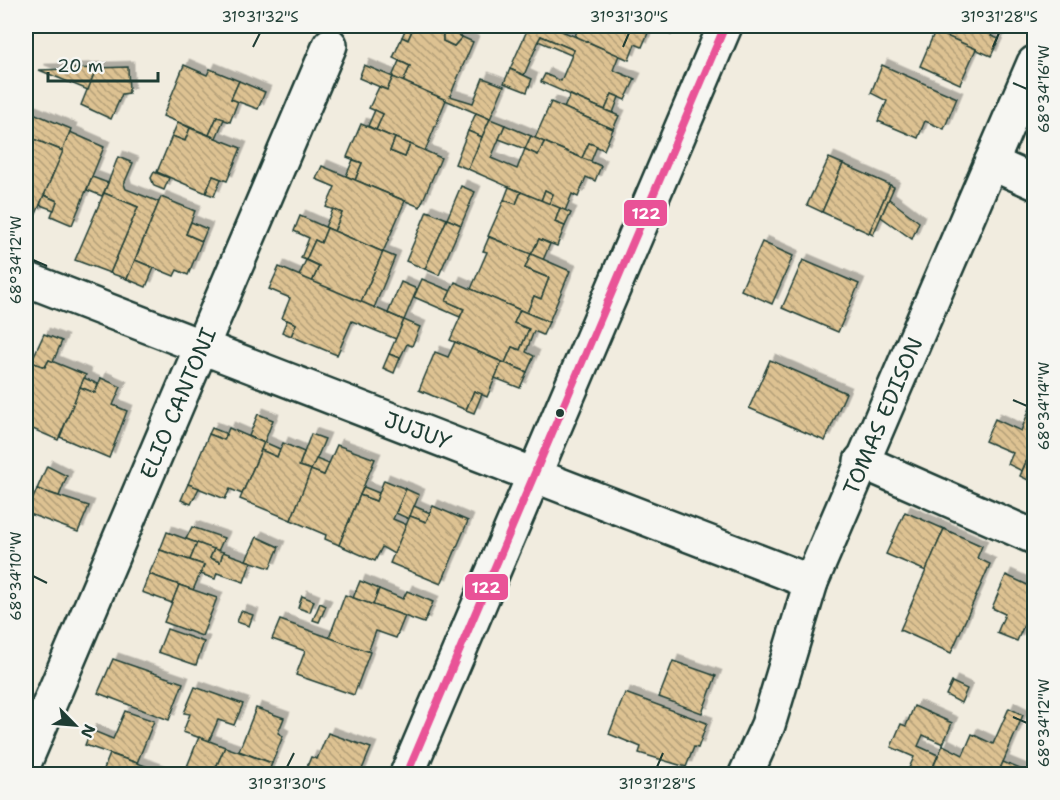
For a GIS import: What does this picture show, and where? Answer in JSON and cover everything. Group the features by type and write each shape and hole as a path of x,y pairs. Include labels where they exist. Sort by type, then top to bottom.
{"street":[{"path":"407,774 725,26"},
{"name":"ELIO CANTONI","path":"26,759 330,45"},
{"name":"TOMAS EDISON","path":"746,774 768,725 811,582 861,461 1035,63"},
{"path":"991,163 1035,182"},
{"name":"JUJUY","path":"26,279 811,582"},
{"path":"861,461 1035,537"}],"building":[{"path":"407,26 414,26 408,40 402,37"},
{"path":"414,26 435,26 443,29 443,41 454,46 462,37 473,42 450,96 473,103 483,78 504,86 490,119 403,82 410,66 393,58 402,37 408,40"},
{"path":"529,26 550,26 619,55 613,70 635,79 625,100 612,94 605,110 541,82 545,74 561,81 574,50 541,36 524,75 510,69"},
{"path":"579,26 651,26 642,47 635,44 629,60 575,36"},
{"path":"651,26 675,26 671,35"},
{"path":"922,26 996,26 991,36 999,39 991,56"},
{"path":"443,29 462,37 454,46 443,41"},
{"path":"935,31 976,49 960,84 920,66"},
{"path":"541,36 574,50 571,55 538,41"},
{"path":"399,61 410,66 403,82 392,77"},
{"path":"184,65 207,75 210,69 239,81 231,99 238,101 230,122 217,117 209,135 163,116"},
{"path":"364,65 393,77 387,90 359,78"},
{"path":"882,65 957,98 944,129 925,121 918,138 878,121 887,101 871,93"},
{"path":"128,67 129,93 122,94 111,119 81,105 96,68"},
{"path":"96,68 88,90 39,70"},
{"path":"510,69 532,79 527,92 504,83"},
{"path":"393,77 446,100 425,151 376,130 383,114 369,108 379,87 387,90"},
{"path":"239,81 265,92 258,109 231,99"},
{"path":"612,94 619,97 613,113 605,110"},
{"path":"570,95 619,116 613,129 564,108"},
{"path":"551,102 613,129 604,150 589,143 582,158 535,138"},
{"path":"26,110 71,129 63,151 26,136"},
{"path":"375,110 383,114 376,130 368,126"},
{"path":"476,113 490,119 482,137 468,131"},
{"path":"217,117 224,119 216,138 209,135"},
{"path":"490,119 505,125 491,158 517,169 525,149 538,155 544,142 601,166 595,181 586,177 578,197 572,194 565,211 549,204 553,194 545,190 541,201 468,169"},
{"path":"178,122 190,128 185,141 172,136"},
{"path":"361,124 395,138 390,151 405,157 410,144 441,158 420,207 355,180 362,163 347,157"},
{"path":"505,125 531,136 525,149 499,139"},
{"path":"190,128 241,148 227,181 213,176 206,193 157,172 172,136 185,141"},
{"path":"468,131 482,137 468,169 455,164"},
{"path":"70,132 104,147 72,225 51,216 57,201 44,195"},
{"path":"26,136 63,151 36,214 26,209"},
{"path":"531,136 544,142 538,155 525,149"},
{"path":"395,138 410,144 405,157 390,151"},
{"path":"589,143 597,146 591,161 582,158"},
{"path":"118,157 133,163 124,184 126,189 159,202 127,279 110,273 138,207 104,193"},
{"path":"829,158 843,164 822,212 807,205"},
{"path":"353,160 362,163 355,180 346,176"},
{"path":"843,164 890,185 869,233 822,212"},
{"path":"322,166 405,201 383,252 334,231 342,213 326,207 335,187 316,179"},
{"path":"154,172 169,178 164,190 154,186 151,178"},
{"path":"213,176 221,179 214,196 206,193"},
{"path":"92,177 108,183 102,196 87,190"},
{"path":"890,185 894,187 873,235 869,233"},
{"path":"461,186 475,192 461,225 447,219"},
{"path":"509,187 521,192 516,204 504,200"},
{"path":"545,190 553,194 549,204 541,201"},
{"path":"521,192 560,208 555,222 565,226 557,246 539,239 531,255 488,236 504,200 516,204"},
{"path":"104,193 138,207 110,273 75,260"},
{"path":"44,195 57,201 54,210 40,205"},
{"path":"161,197 195,211 186,234 202,241 188,275 177,270 174,276 135,260"},
{"path":"889,199 919,222 912,239 881,217"},
{"path":"560,208 571,213 565,226 555,222"},
{"path":"333,209 342,213 334,231 325,227"},
{"path":"427,211 447,219 425,269 406,261"},
{"path":"300,216 327,228 321,243 315,240 306,260 301,258 309,238 294,231"},
{"path":"447,219 461,225 439,275 425,269"},
{"path":"191,222 207,229 202,241 186,234"},
{"path":"327,228 383,252 361,302 312,282 319,266 306,260 315,240 321,243"},
{"path":"489,237 531,254 525,268 549,278 541,299 534,296 527,313 471,289 487,252 483,251"},
{"path":"539,239 550,244 543,260 531,255"},
{"path":"762,242 793,256 772,304 741,290"},
{"path":"383,252 395,257 374,308 361,302"},
{"path":"531,254 570,271 549,322 527,313 534,296 541,299 549,278 525,268"},
{"path":"135,260 154,268 146,287 127,279"},
{"path":"306,260 319,266 312,282 299,276"},
{"path":"803,260 859,284 838,332 782,308"},
{"path":"279,267 404,320 396,339 352,321 337,355 291,336 296,324 282,318 290,298 269,289"},
{"path":"422,279 451,291 446,301 464,309 460,317 414,297"},
{"path":"401,282 417,289 404,320 388,313"},
{"path":"455,282 520,310 514,323 529,329 520,350 512,347 505,363 450,340 464,309 446,301"},
{"path":"520,310 549,322 543,335 534,331 526,352 534,356 527,372 505,363 512,347 520,350 529,329 514,323"},
{"path":"287,320 296,324 291,336 282,332"},
{"path":"404,320 420,327 412,346 407,344 400,358 389,354"},
{"path":"44,334 62,341 53,362 49,360 45,367 31,362"},
{"path":"455,342 502,362 487,397 474,391 466,410 419,390 435,352 448,357"},
{"path":"389,354 400,358 394,373 383,368"},
{"path":"49,360 86,375 58,440 26,426 26,376 31,362 45,367"},
{"path":"770,360 846,393 825,441 749,408"},
{"path":"502,362 527,372 520,388 495,378"},
{"path":"84,378 98,384 95,393 80,387"},
{"path":"101,378 121,387 113,405 127,411 109,458 60,437 80,387 95,393"},
{"path":"474,391 482,394 474,413 466,410"},
{"path":"1034,398 1034,444 1022,471 1008,464 1013,453 985,441 995,419 1021,431"},
{"path":"258,414 273,420 264,443 249,436"},
{"path":"212,428 227,434 224,440 209,434"},
{"path":"229,428 264,443 242,494 230,489 225,499 188,484 209,434 224,440"},
{"path":"311,434 325,439 312,470 299,466"},
{"path":"264,442 280,449 277,457 261,450"},
{"path":"283,443 304,452 299,466 312,470 291,520 240,499 261,450 277,457"},
{"path":"1034,444 1034,483 1020,476"},
{"path":"337,445 375,459 339,545 325,539 326,535 291,520 311,470 324,475"},
{"path":"316,459 329,464 324,475 311,470"},
{"path":"47,466 67,476 59,496 37,489"},
{"path":"384,480 406,489 393,519 407,525 394,554 382,547 375,561 339,545 360,495 376,501"},
{"path":"188,484 199,488 191,504 181,500"},
{"path":"364,487 379,493 376,501 360,495"},
{"path":"37,489 89,506 78,532 27,513"},
{"path":"406,489 419,495 409,519 396,513"},
{"path":"414,506 430,513 426,522 410,516"},
{"path":"433,506 468,521 441,584 390,563 410,516 426,522"},
{"path":"905,512 944,529 926,571 886,554"},
{"path":"192,527 224,538 218,551 186,539"},
{"path":"944,529 982,546 977,558 990,564 951,653 900,630"},
{"path":"167,532 197,543 190,560 160,550"},
{"path":"257,537 279,547 270,568 246,560"},
{"path":"197,543 214,549 210,558 220,562 223,552 251,562 244,582 217,573 215,579 201,574 204,565 190,560"},
{"path":"214,549 223,552 220,562 210,558"},
{"path":"160,550 204,565 193,590 149,574"},
{"path":"149,574 179,585 172,603 142,592"},
{"path":"1006,575 1034,588 1034,602 1017,641 997,633 1005,614 992,608"},
{"path":"360,581 379,589 373,605 353,598"},
{"path":"179,585 217,598 202,636 164,622"},
{"path":"379,589 403,599 407,591 433,602 424,623 373,605"},
{"path":"345,595 405,616 396,638 376,631 368,652 329,638"},
{"path":"302,596 314,601 310,612 298,608"},
{"path":"320,603 326,606 319,622 313,620"},
{"path":"241,611 253,615 249,626 237,622"},
{"path":"280,620 370,652 354,695 296,675 305,651 272,639"},
{"path":"167,629 204,642 196,665 158,652"},
{"path":"113,659 183,683 169,720 98,693"},
{"path":"673,661 716,676 702,713 659,697"},
{"path":"952,682 967,689 961,703 946,695"},
{"path":"195,687 243,704 234,725 218,720 209,741 183,732 190,714 184,713"},
{"path":"625,693 707,723 698,748 694,747 686,767 639,753 641,747 609,734"},
{"path":"914,706 952,723 943,744 923,735 918,746 938,755 930,774 909,768 914,757 891,747 901,724 906,726"},
{"path":"256,708 284,718 278,733 283,736 272,763 239,751"},
{"path":"1009,708 1023,715 998,774 930,774 943,745 963,755 972,734 993,744"},
{"path":"125,711 154,721 137,763 85,745 91,730 113,739"},
{"path":"328,733 371,748 360,774 304,774 311,757 317,759"},
{"path":"199,737 225,747 213,774 184,774"},
{"path":"225,747 272,763 268,774 213,774"},
{"path":"110,754 137,763 168,774 102,774"},
{"path":"1003,762 1032,774 998,774"}],"transit line":[{"name":"122","path":"407,774 725,26"}]}
